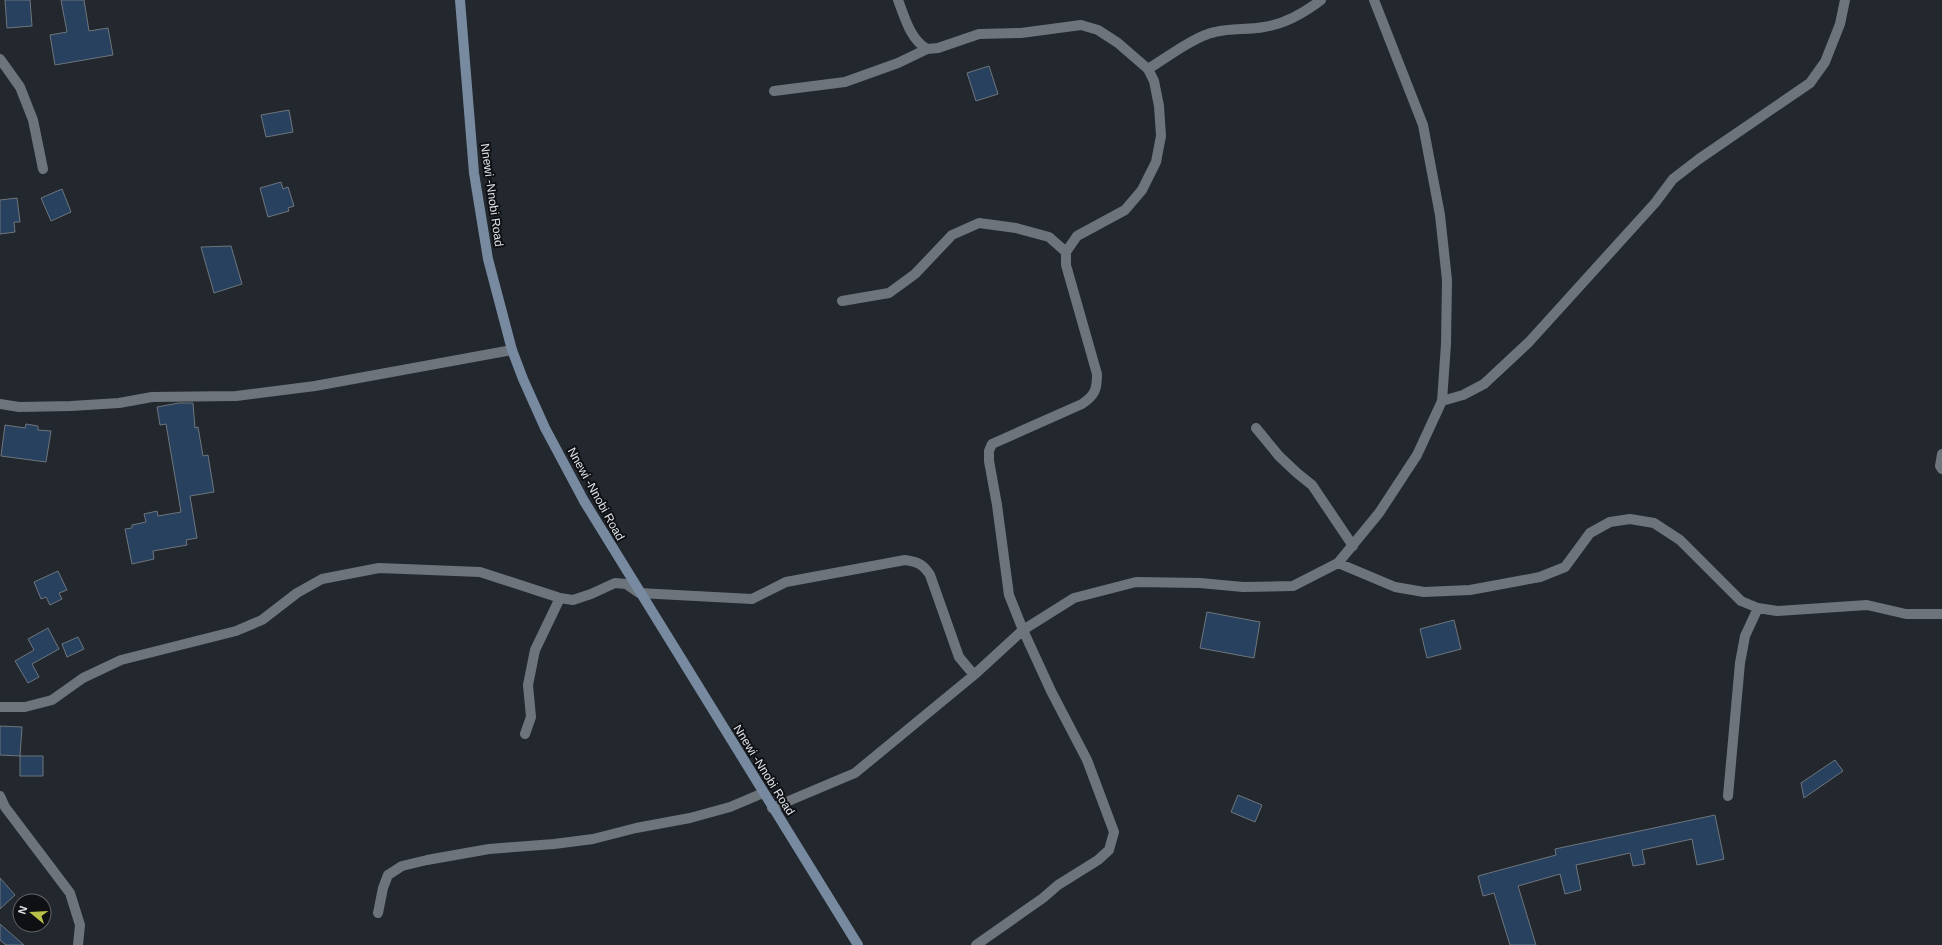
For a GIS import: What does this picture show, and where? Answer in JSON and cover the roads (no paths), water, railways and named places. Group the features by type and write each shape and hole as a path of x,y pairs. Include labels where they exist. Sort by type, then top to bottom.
{"main road":[{"name":"Nnewi -Nnobi Road","path":"460,0 474,173 488,260 512,350 523,379 545,428 584,501 639,593 858,945"}],"street":[{"path":"898,0 914,37 920,45 927,49"},
{"path":"1148,69 1190,43 1214,32 1264,27 1283,22 1306,12 1321,0"},
{"path":"772,808 855,774 974,675 1023,630 1074,598 1136,582 1200,583 1243,587 1292,586 1338,563 1380,513 1417,455 1442,401 1446,344 1447,280 1440,215 1423,125 1374,0"},
{"path":"1442,401 1464,395 1484,384 1530,342 1655,204 1673,179 1699,159 1810,83 1825,62 1840,24 1845,0"},
{"path":"774,91 845,82 898,63 927,49 938,48 979,34 1021,33 1081,25 1098,30 1118,43 1148,69 1154,80 1159,106 1161,136 1156,162 1142,190 1125,210 1077,236 1066,252 1066,265 1096,374 1096,386 1092,397 1082,404 992,444 988,451 988,461 997,505 1009,595 1023,630 1051,691 1087,760 1114,832 1109,850 1098,860 1058,885 1043,898 976,945"},
{"path":"0,59 20,87 34,120 43,169"},
{"path":"842,302 888,293 915,274 952,236 979,223 1016,228 1049,237 1066,252"},
{"path":"0,404 19,407 71,406 119,403 152,397 236,396 315,386 512,350"},
{"path":"1256,428 1278,456 1312,485 1353,546"},
{"path":"1942,454 1940,466 1942,469"},
{"path":"1338,563 1394,587 1424,592 1470,590 1540,577 1565,568 1590,533 1610,522 1630,519 1654,522 1680,540 1741,601 1758,608 1777,611 1867,605 1906,614 1942,614"},
{"path":"0,707 25,707 52,700 83,678 122,660 236,631 262,620 297,593 322,579 379,568 480,572 560,598 573,600 615,583 626,584 639,593 752,599 786,582 906,560 918,562 925,567 930,575 958,657 974,675"},
{"path":"525,734 531,717 528,685 535,650 560,598"},
{"path":"1728,796 1740,663 1745,636 1758,608"},
{"path":"378,913 383,888 388,875 402,866 489,849 554,844 593,839 636,828 690,818 730,807 763,793"},
{"path":"0,796 3,810 70,893 80,925 78,945"}]}
